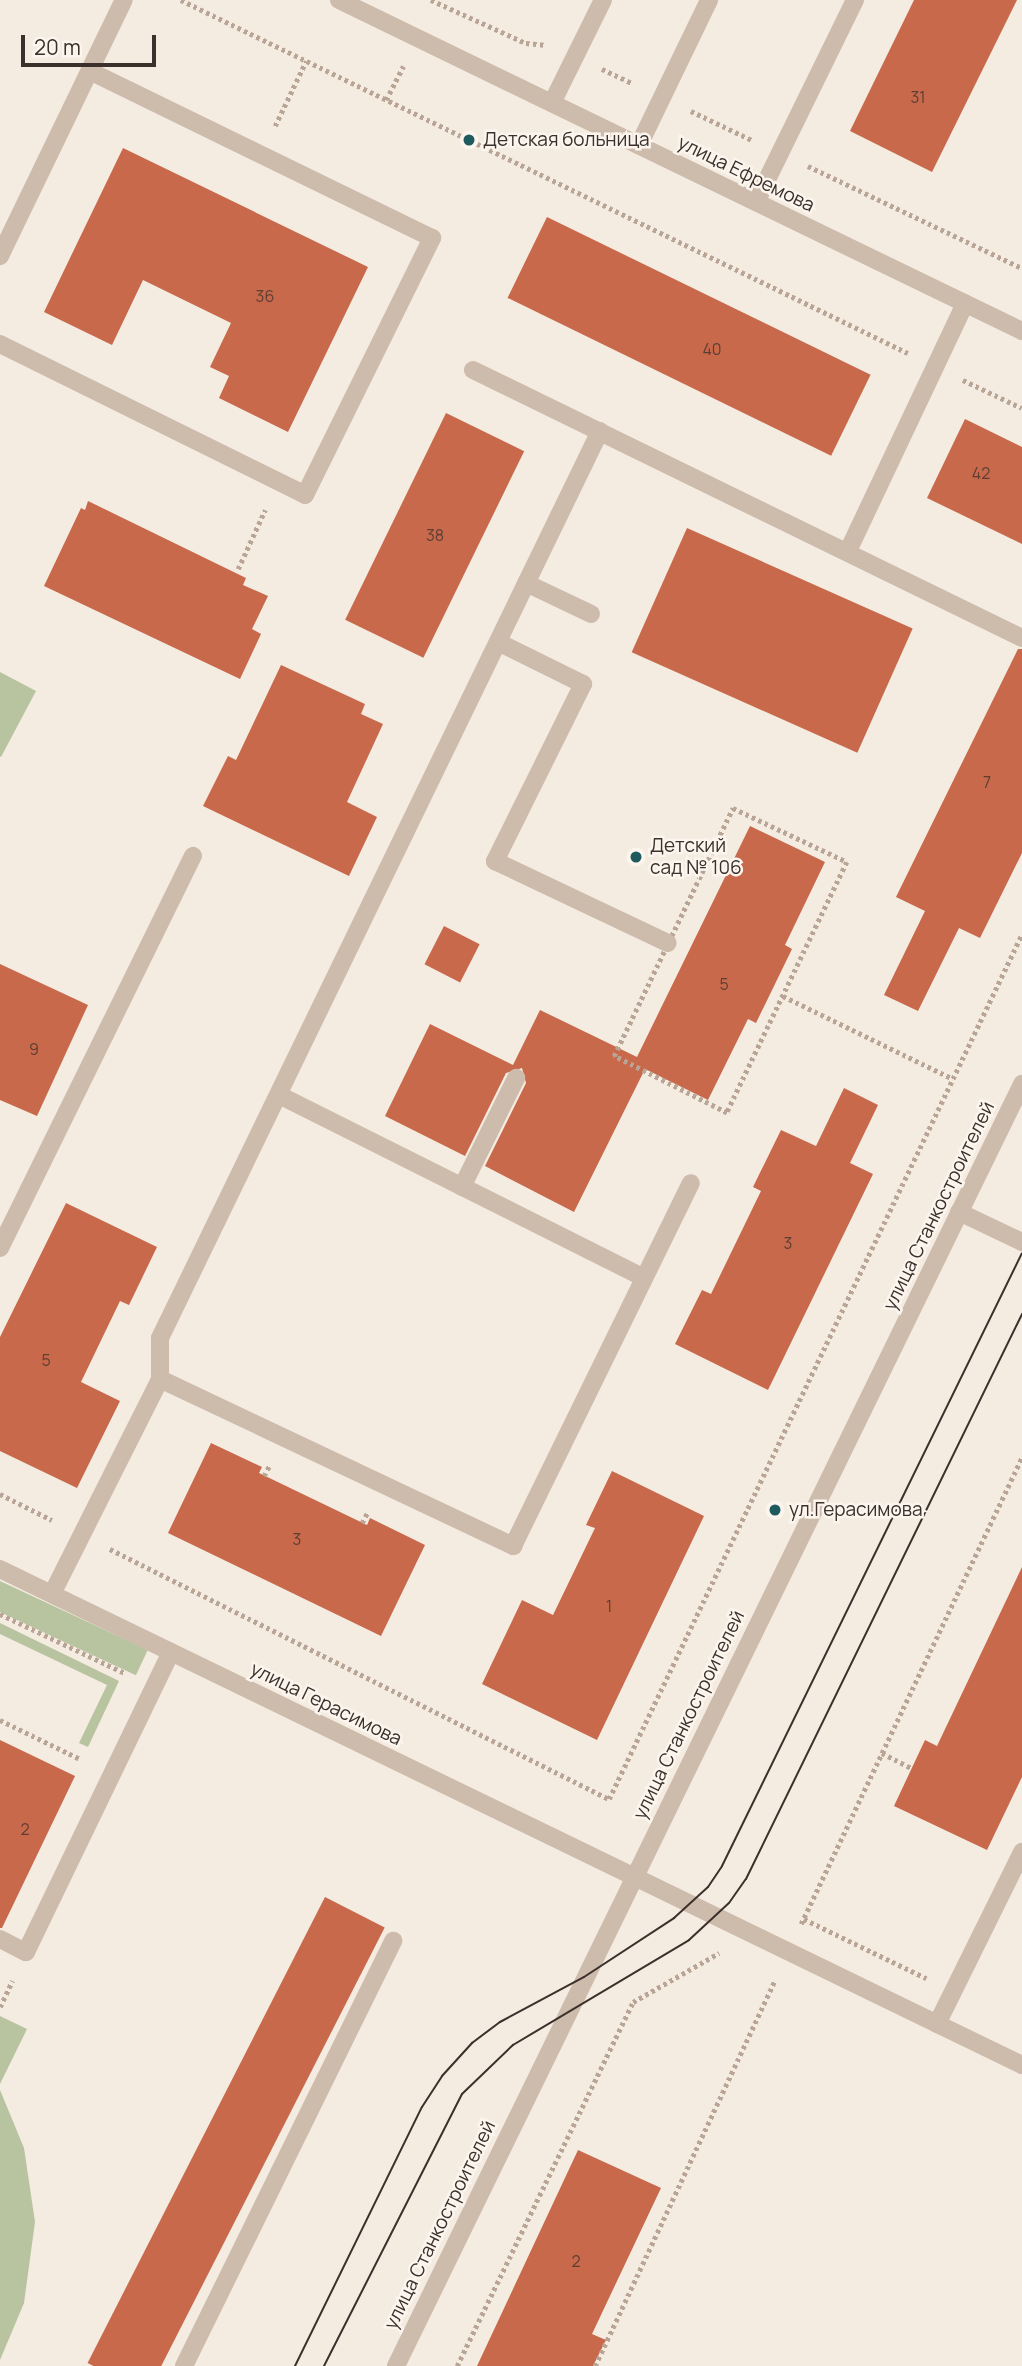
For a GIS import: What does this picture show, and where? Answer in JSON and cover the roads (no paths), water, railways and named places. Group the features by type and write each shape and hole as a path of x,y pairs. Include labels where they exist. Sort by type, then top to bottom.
{"street":[{"path":"0,256 124,0"},
{"name":"улица Ефремова","path":"339,0 1022,331"},
{"path":"552,103 603,0"},
{"path":"639,145 709,0"},
{"path":"755,202 855,0"},
{"path":"0,344 305,495 432,238 90,71"},
{"path":"848,551 965,303"},
{"path":"473,370 1022,638"},
{"path":"52,1594 160,1379 160,1338 600,431"},
{"path":"526,583 591,614"},
{"path":"498,642 583,684 495,861 668,943"},
{"path":"0,1248 193,856"},
{"path":"463,1187 516,1078"},
{"name":"улица Станкостроителей","path":"396,2366 1022,1084"},
{"path":"279,1096 644,1278"},
{"path":"160,1379 513,1546 691,1183"},
{"path":"959,1212 1022,1242"},
{"name":"улица Герасимова","path":"0,1569 1022,2065"},
{"path":"0,1939 26,1952 171,1652"},
{"path":"937,2024 1022,1852"},
{"path":"184,2366 393,1941"}],"tram line":[{"path":"295,2366 422,2107 442,2076 472,2043 500,2022 584,1977 674,1918 708,1887 722,1866 1022,1253"},
{"path":"324,2366 462,2094 513,2045 689,1940 729,1903 746,1879 1022,1314"}],"place":[{"name":"Детская больница","path":"469,140"},
{"name":"Детский сад № 106","path":"636,857"},
{"name":"ул.Герасимова","path":"775,1510"}]}
